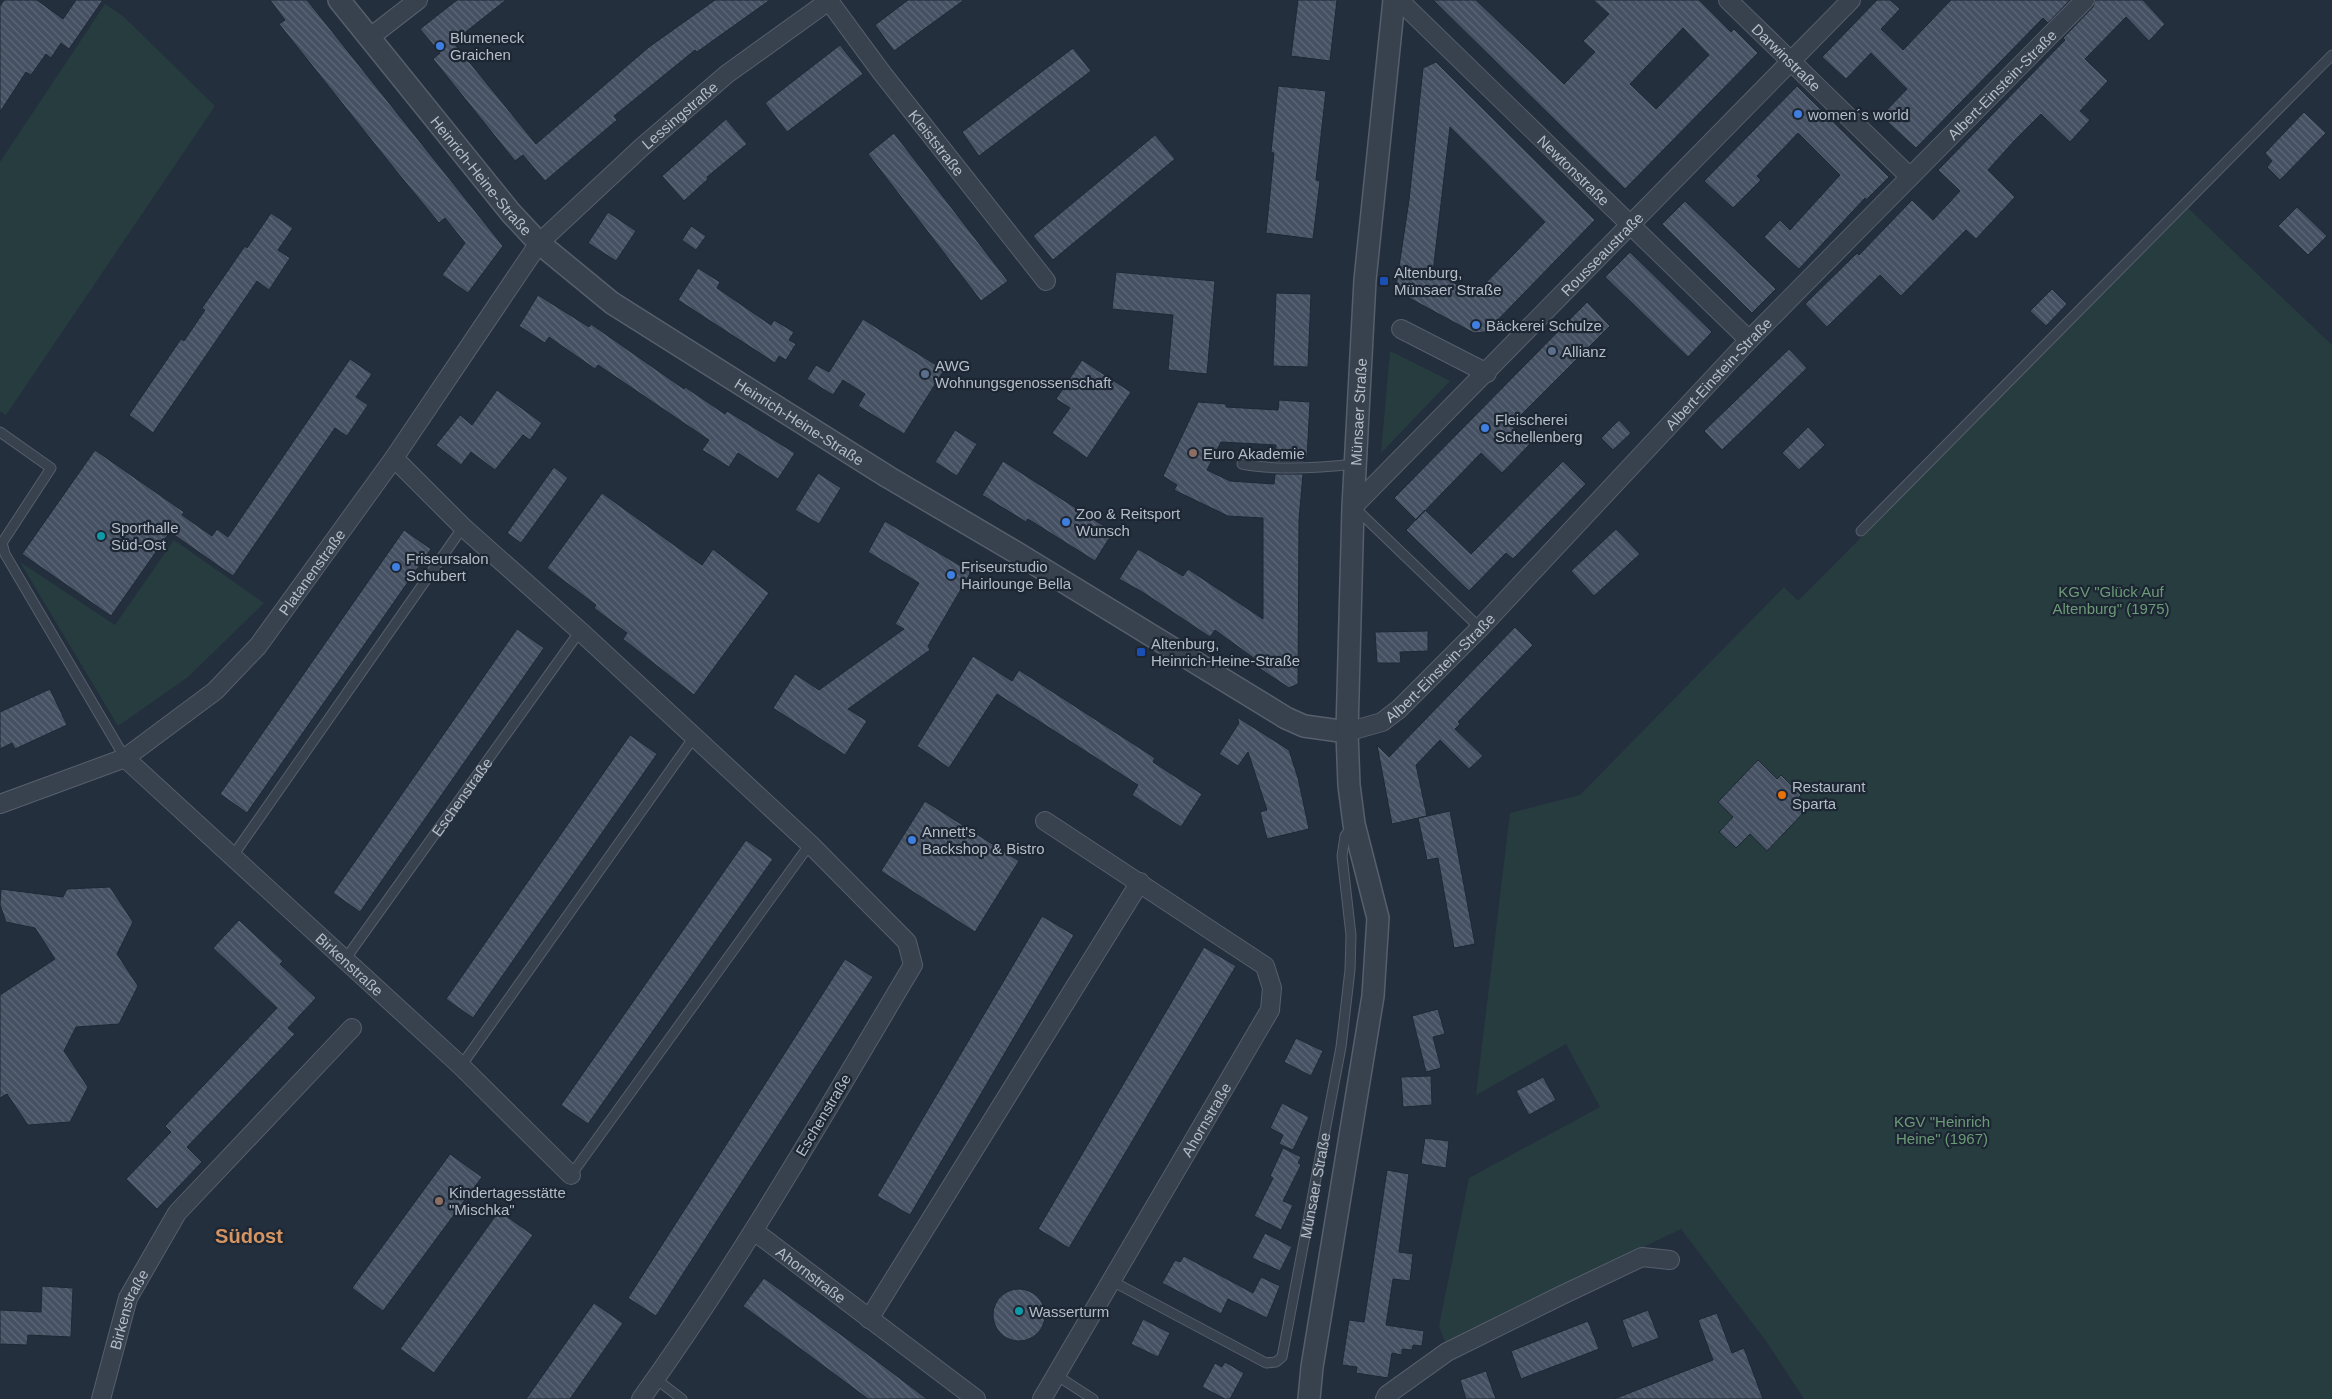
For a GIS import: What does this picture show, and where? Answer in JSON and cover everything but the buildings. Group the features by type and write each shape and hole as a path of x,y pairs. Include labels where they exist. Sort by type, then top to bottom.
{"street":[{"name":"Heinrich-Heine-Straße","path":"339,0 511,214 539,243 612,303 888,477 1017,553 1237,690 1304,726 1347,732"},
{"path":"369,38 418,0"},
{"name":"Lessingstraße","path":"539,243 642,147 727,74 830,0"},
{"name":"Kleiststraße","path":"830,0 882,73 1046,280"},
{"name":"Münsaer Straße","path":"1309,1399 1312,1367 1373,996 1378,918 1354,824 1349,785 1347,732 1353,507 1365,280 1394,0"},
{"name":"Newtonstraße","path":"1399,0 1629,226 1749,340"},
{"name":"Darwinstraße","path":"1728,0 1910,177"},
{"name":"Rousseaustraße","path":"1353,507 1487,373 1851,0"},
{"name":"Albert-Einstein-Straße","path":"1347,732 1382,722 1399,709 1480,628 1749,340 2085,0"},
{"name":"Platanenstraße","path":"0,804 125,758 215,691 258,646 394,458 539,243"},
{"path":"1401,329 1487,373"},
{"name":"Eschenstraße","path":"394,458 463,527 580,630 810,844 907,942 913,965 754,1230 641,1399"},
{"name":"Birkenstraße","path":"125,758 344,961 461,1066 571,1175"},
{"name":"Ahornstraße","path":"1042,1399 1110,1280 1270,1010 1272,995 1266,966 1045,821"},
{"path":"869,1319 1140,882"},
{"name":"Birkenstraße","path":"101,1399 128,1298 177,1213 352,1028"},
{"name":"Ahornstraße","path":"754,1230 976,1399"},
{"path":"1385,1399 1387,1395 1446,1352 1560,1296 1642,1257 1670,1260"}],"lane":[{"path":"1861,531 2332,55"},
{"path":"0,432 52,468 2,543 5,554 125,758"},
{"path":"1242,464 1257,467 1309,467 1356,464"},
{"path":"1353,507 1480,628"},
{"path":"232,856 463,527"},
{"name":"Eschenstraße","path":"344,961 580,630"},
{"path":"461,1066 694,737"},
{"name":"Münsaer Straße","path":"1110,1280 1266,1363 1276,1362 1282,1357 1342,1047 1350,970 1351,934 1342,856 1345,836 1354,824"},
{"path":"571,1175 810,844"},
{"path":"1056,1375 1093,1399"},
{"path":"656,1379 682,1399"}],"green space":[{"path":"105,4 123,16 215,106 6,415 0,411 0,162"},
{"name":"KGV \"Heinrich Heine\" (1967)","path":"2188,208 2332,345 2332,1399 1804,1399 1766,1341 1681,1229 1445,1342 1439,1326 1469,1178 1600,1107 1566,1044 1476,1095 1510,813 1580,795 1784,587 1798,601"},
{"path":"1390,351 1450,381 1381,453"},
{"path":"174,540 264,603 188,677 118,726 20,562 115,625"}],"place":[{"name":"Blumeneck Graichen","path":"440,46"},
{"name":"women´s world","path":"1798,114"},
{"name":"Altenburg, Münsaer Straße","path":"1384,281"},
{"name":"Bäckerei Schulze","path":"1476,325"},
{"name":"Allianz","path":"1552,351"},
{"name":"AWG Wohnungsgenossenschaft","path":"925,374"},
{"name":"Fleischerei Schellenberg","path":"1485,428"},
{"name":"Euro Akademie","path":"1193,453"},
{"name":"Zoo & Reitsport Wunsch","path":"1066,522"},
{"name":"Sporthalle Süd-Ost","path":"101,536"},
{"name":"Friseursalon Schubert","path":"396,567"},
{"name":"Friseurstudio Hairlounge Bella","path":"951,575"},
{"name":"Altenburg, Heinrich-Heine-Straße","path":"1141,652"},
{"name":"Restaurant Sparta","path":"1782,795"},
{"name":"Annett's Backshop & Bistro","path":"912,840"},
{"name":"Kindertagesstätte \"Mischka\"","path":"439,1201"},
{"name":"Wasserturm","path":"1019,1311"}],"district":[{"name":"Südost","path":"249,1236"}],"park label":[{"name":"KGV \"Glück Auf Altenburg\" (1975)","path":"2111,600"}]}
